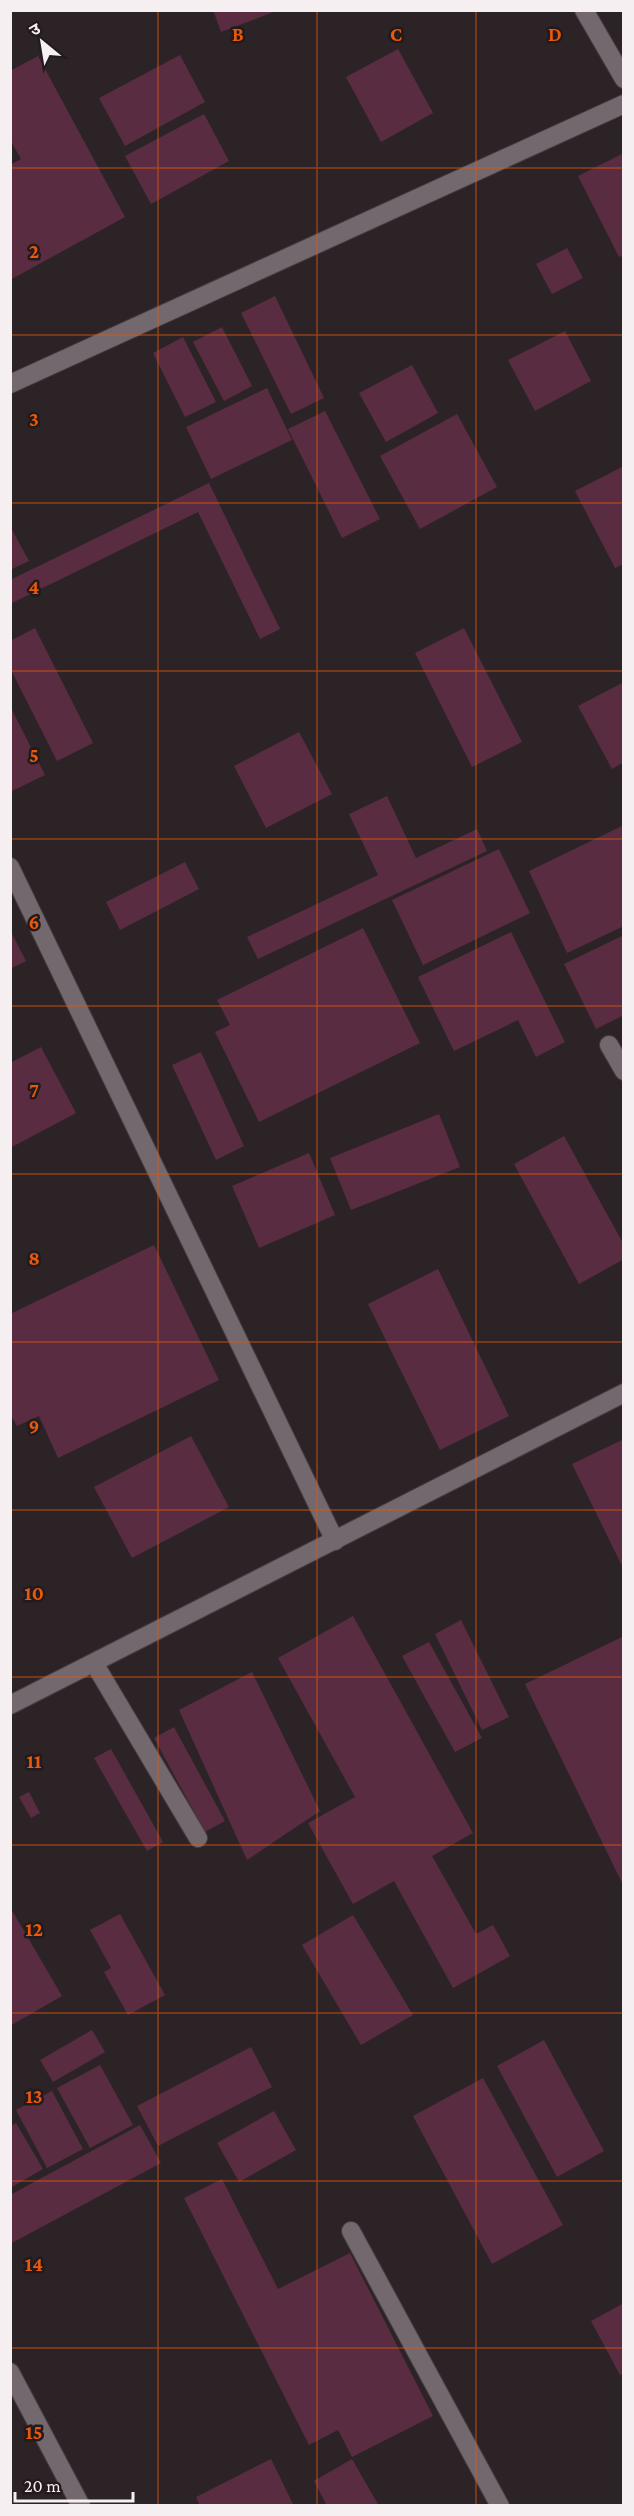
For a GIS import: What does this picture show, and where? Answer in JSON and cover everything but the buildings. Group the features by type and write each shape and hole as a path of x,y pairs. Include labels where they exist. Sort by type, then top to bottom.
{"street":[{"path":"584,10 624,79"},
{"path":"10,384 624,104"},
{"path":"10,867 335,1541"},
{"path":"609,1045 624,1071"},
{"path":"10,1705 624,1393"},
{"path":"94,1663 198,1838"},
{"path":"351,2231 500,2505"},
{"path":"10,2372 81,2505"}]}
